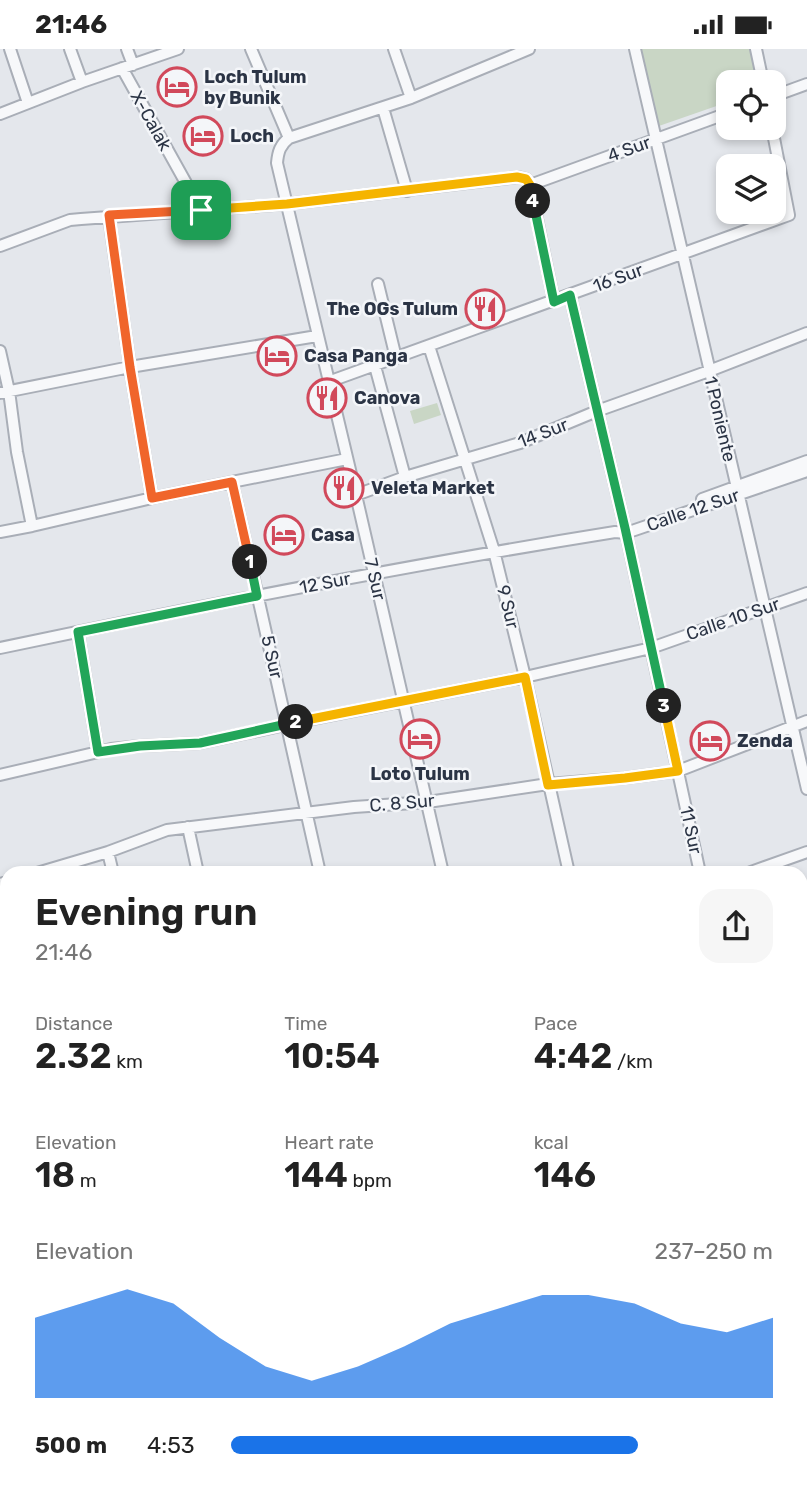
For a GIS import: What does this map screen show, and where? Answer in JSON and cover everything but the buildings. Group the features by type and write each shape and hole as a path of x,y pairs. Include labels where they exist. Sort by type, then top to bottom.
{"street":[{"path":"10,49 28,103"},
{"path":"70,49 82,82"},
{"name":"X-Calak","path":"127,49 127,66 201,210"},
{"path":"0,114 178,49"},
{"path":"251,49 289,138 411,98 516,51 529,49"},
{"path":"394,49 411,98"},
{"name":"1 Poniente","path":"635,49 807,789"},
{"path":"756,49 760,70"},
{"path":"786,92 807,84"},
{"path":"383,108 407,191"},
{"name":"4 Sur","path":"0,246 70,220 109,215 287,204 517,177 528,182 716,118"},
{"name":"7 Sur","path":"289,138 282,143 278,151 277,163 442,866"},
{"name":"16 Sur","path":"328,382 789,215 774,140"},
{"path":"528,182 554,302"},
{"path":"109,215 152,498"},
{"path":"378,283 396,358"},
{"name":"11 Sur","path":"570,295 698,866"},
{"name":"14 Sur","path":"356,495 405,477 520,443 597,411 807,334"},
{"path":"5,393 130,367 317,336"},
{"name":"9 Sur","path":"429,346 494,551 567,866"},
{"path":"0,351 5,393 32,526"},
{"path":"375,366 405,477"},
{"path":"0,532 152,498 347,460"},
{"name":"Calle 12 Sur","path":"622,531 737,491 807,461"},
{"name":"Calle 12 Sur","path":"771,478 807,471"},
{"name":"5 Sur","path":"232,482 318,866"},
{"name":"12 Sur","path":"0,648 374,573 622,531"},
{"name":"Calle 10 Sur","path":"0,775 98,752 140,746 200,743 525,677 651,648 807,593"},
{"path":"78,632 98,752"},
{"name":"C. 8 Sur","path":"61,866 167,830 354,807 428,802 548,785 678,771 807,721"},
{"path":"188,827 196,866"},
{"path":"108,852 111,866"},
{"path":"768,866 807,852"}],"green space":[{"path":"638,49 752,49 757,70 716,70 716,106 656,127"},
{"path":"437,403 441,415 414,424 410,411"}],"place":[{"name":"Loch Tulum by Bunik","path":"177,87"},
{"name":"Loch","path":"203,136"},
{"name":"The OGs Tulum","path":"485,309"},
{"name":"Casa Panga","path":"277,356"},
{"name":"Canova","path":"327,398"},
{"name":"Veleta Market","path":"344,488"},
{"name":"Casa","path":"284,535"},
{"name":"Loto Tulum","path":"420,739"},
{"name":"Zenda","path":"710,741"}],"route":[{"path":"517,177 526,179 530,185 554,302 570,295 678,771 548,785 525,677 200,743 140,746 98,752 78,632 257,596 232,482 152,498 130,367 109,215 201,210 287,204 517,177"}]}
